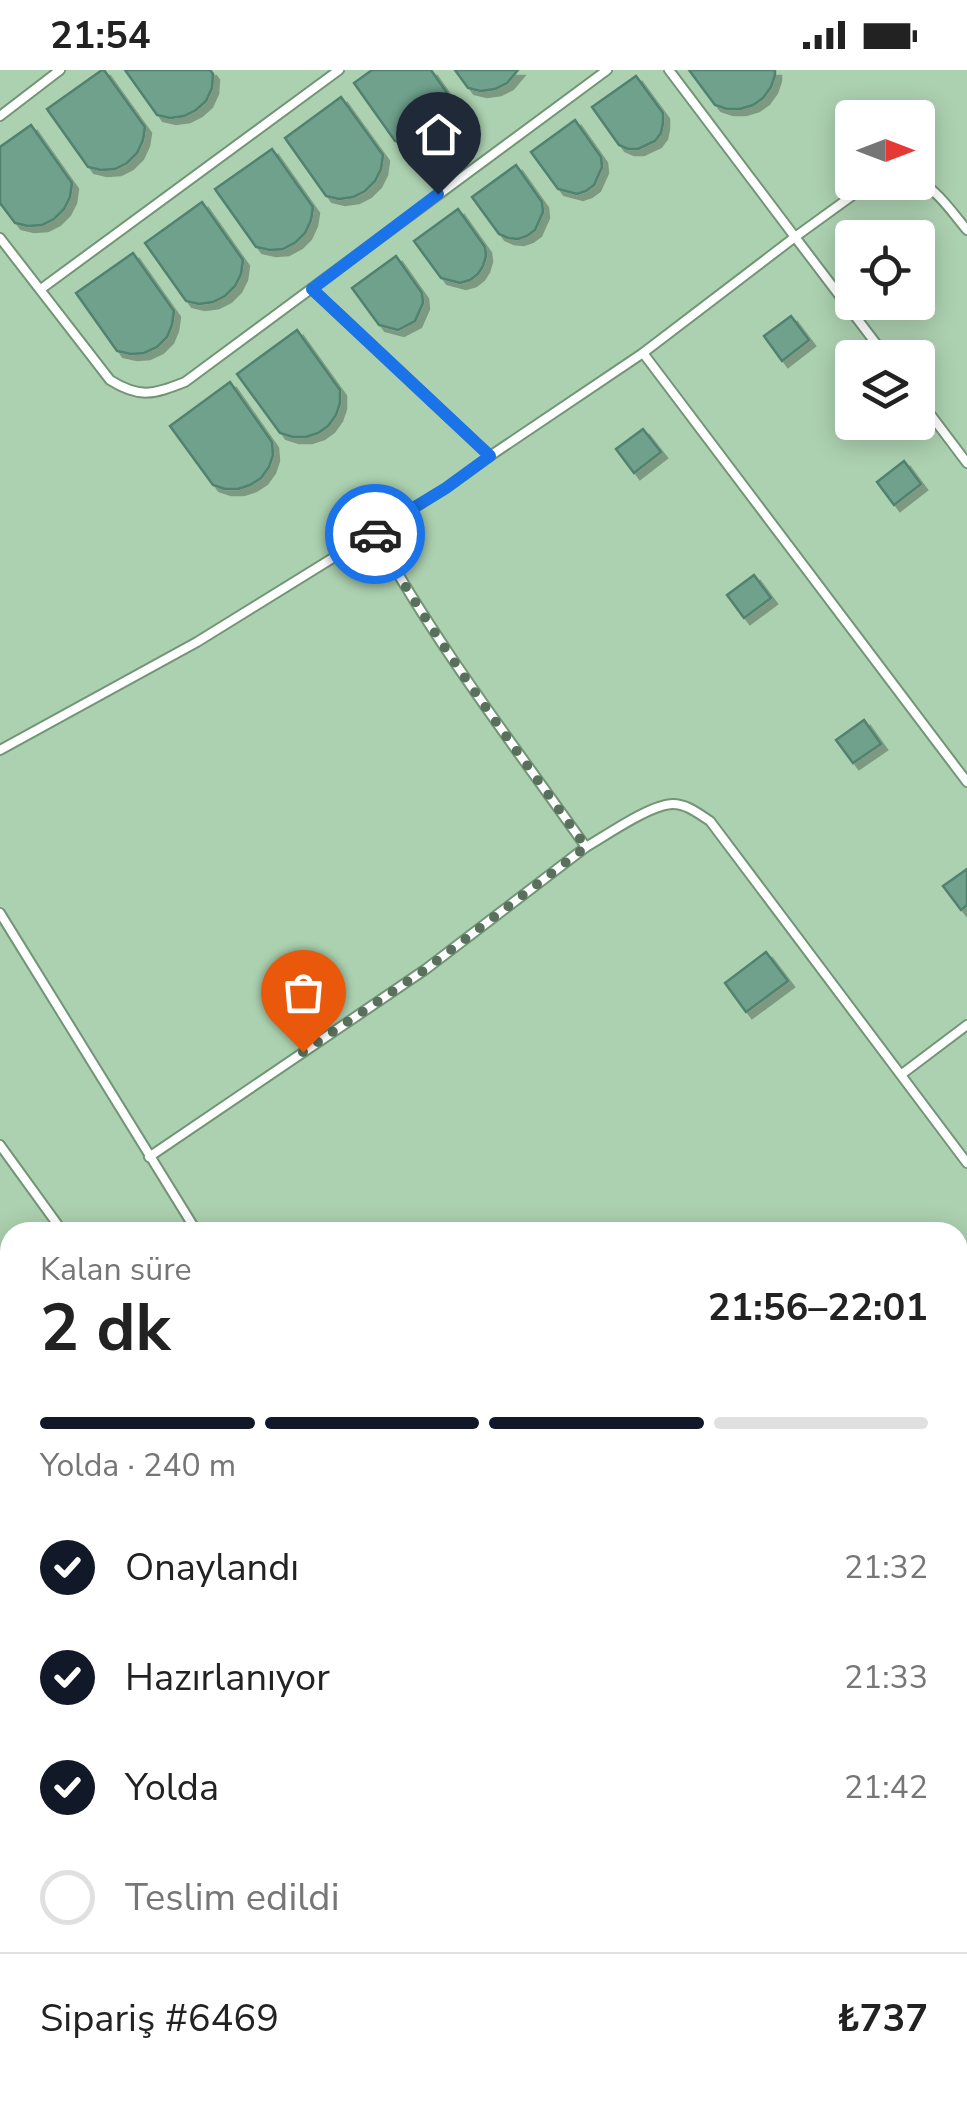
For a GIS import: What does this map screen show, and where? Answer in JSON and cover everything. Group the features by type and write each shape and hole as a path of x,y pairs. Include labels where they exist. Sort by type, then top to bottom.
{"lane":[{"path":"0,116 60,70"},
{"path":"40,288 338,70"},
{"path":"0,238 110,380 126,390 144,394 163,390 185,382 607,70"},
{"path":"669,70 873,340"},
{"path":"935,194 967,230"},
{"path":"0,750 196,642 446,488 643,353 847,200"},
{"path":"312,289 490,456"},
{"path":"643,353 967,782"},
{"path":"935,421 967,463"},
{"path":"374,532 456,662 586,847"},
{"path":"149,1157 426,969 586,847 650,809 672,804 688,806 710,821 967,1163"},
{"path":"0,913 191,1222"},
{"path":"902,1074 967,1025"},
{"path":"0,1145 57,1222"}],"building":[{"path":"102,70 145,127 137,153 127,163 101,170 88,167 47,109"},
{"path":"125,70 210,70 212,88 196,110 170,118 157,115"},
{"path":"372,70 431,70 452,100 445,127 422,142 395,141 354,83"},
{"path":"455,70 518,70 507,83 481,91 468,88"},
{"path":"689,70 775,70 775,75 763,98 740,109 727,109 715,105"},
{"path":"636,76 663,113 663,123 655,141 628,149 619,145 592,107"},
{"path":"341,97 383,155 375,181 365,191 339,199 326,196 285,138"},
{"path":"575,120 601,157 602,167 594,185 577,194 558,189 531,152"},
{"path":"31,125 72,183 64,209 54,219 28,226 15,223 0,203 0,147"},
{"path":"272,149 313,207 305,233 296,242 270,250 256,247 215,189"},
{"path":"516,165 542,202 543,212 535,230 518,239 499,234 472,197"},
{"path":"202,202 243,260 235,286 225,296 199,304 186,301 145,243"},
{"path":"458,209 485,247 486,256 478,274 460,283 441,278 414,241"},
{"path":"133,253 174,311 167,337 157,347 131,354 117,351 76,293"},
{"path":"396,256 422,293 423,303 415,321 398,330 379,325 352,288"},
{"path":"791,316 809,340 782,361 764,336"},
{"path":"297,330 340,390 336,415 328,426 306,437 280,433 237,374"},
{"path":"230,382 272,442 273,455 261,478 238,489 213,485 170,426"},
{"path":"643,429 661,452 634,473 616,449"},
{"path":"904,461 921,484 894,505 877,482"},
{"path":"754,575 771,598 744,618 727,595"},
{"path":"864,720 881,744 853,763 836,740"},
{"path":"967,869 967,905 961,910 943,886"},
{"path":"766,952 788,981 746,1012 725,983"}],"way so far":[{"path":"303,1052 426,969 586,847 465,677 375,534"}],"route":[{"path":"375,534 490,456 312,289 438,194"}]}
